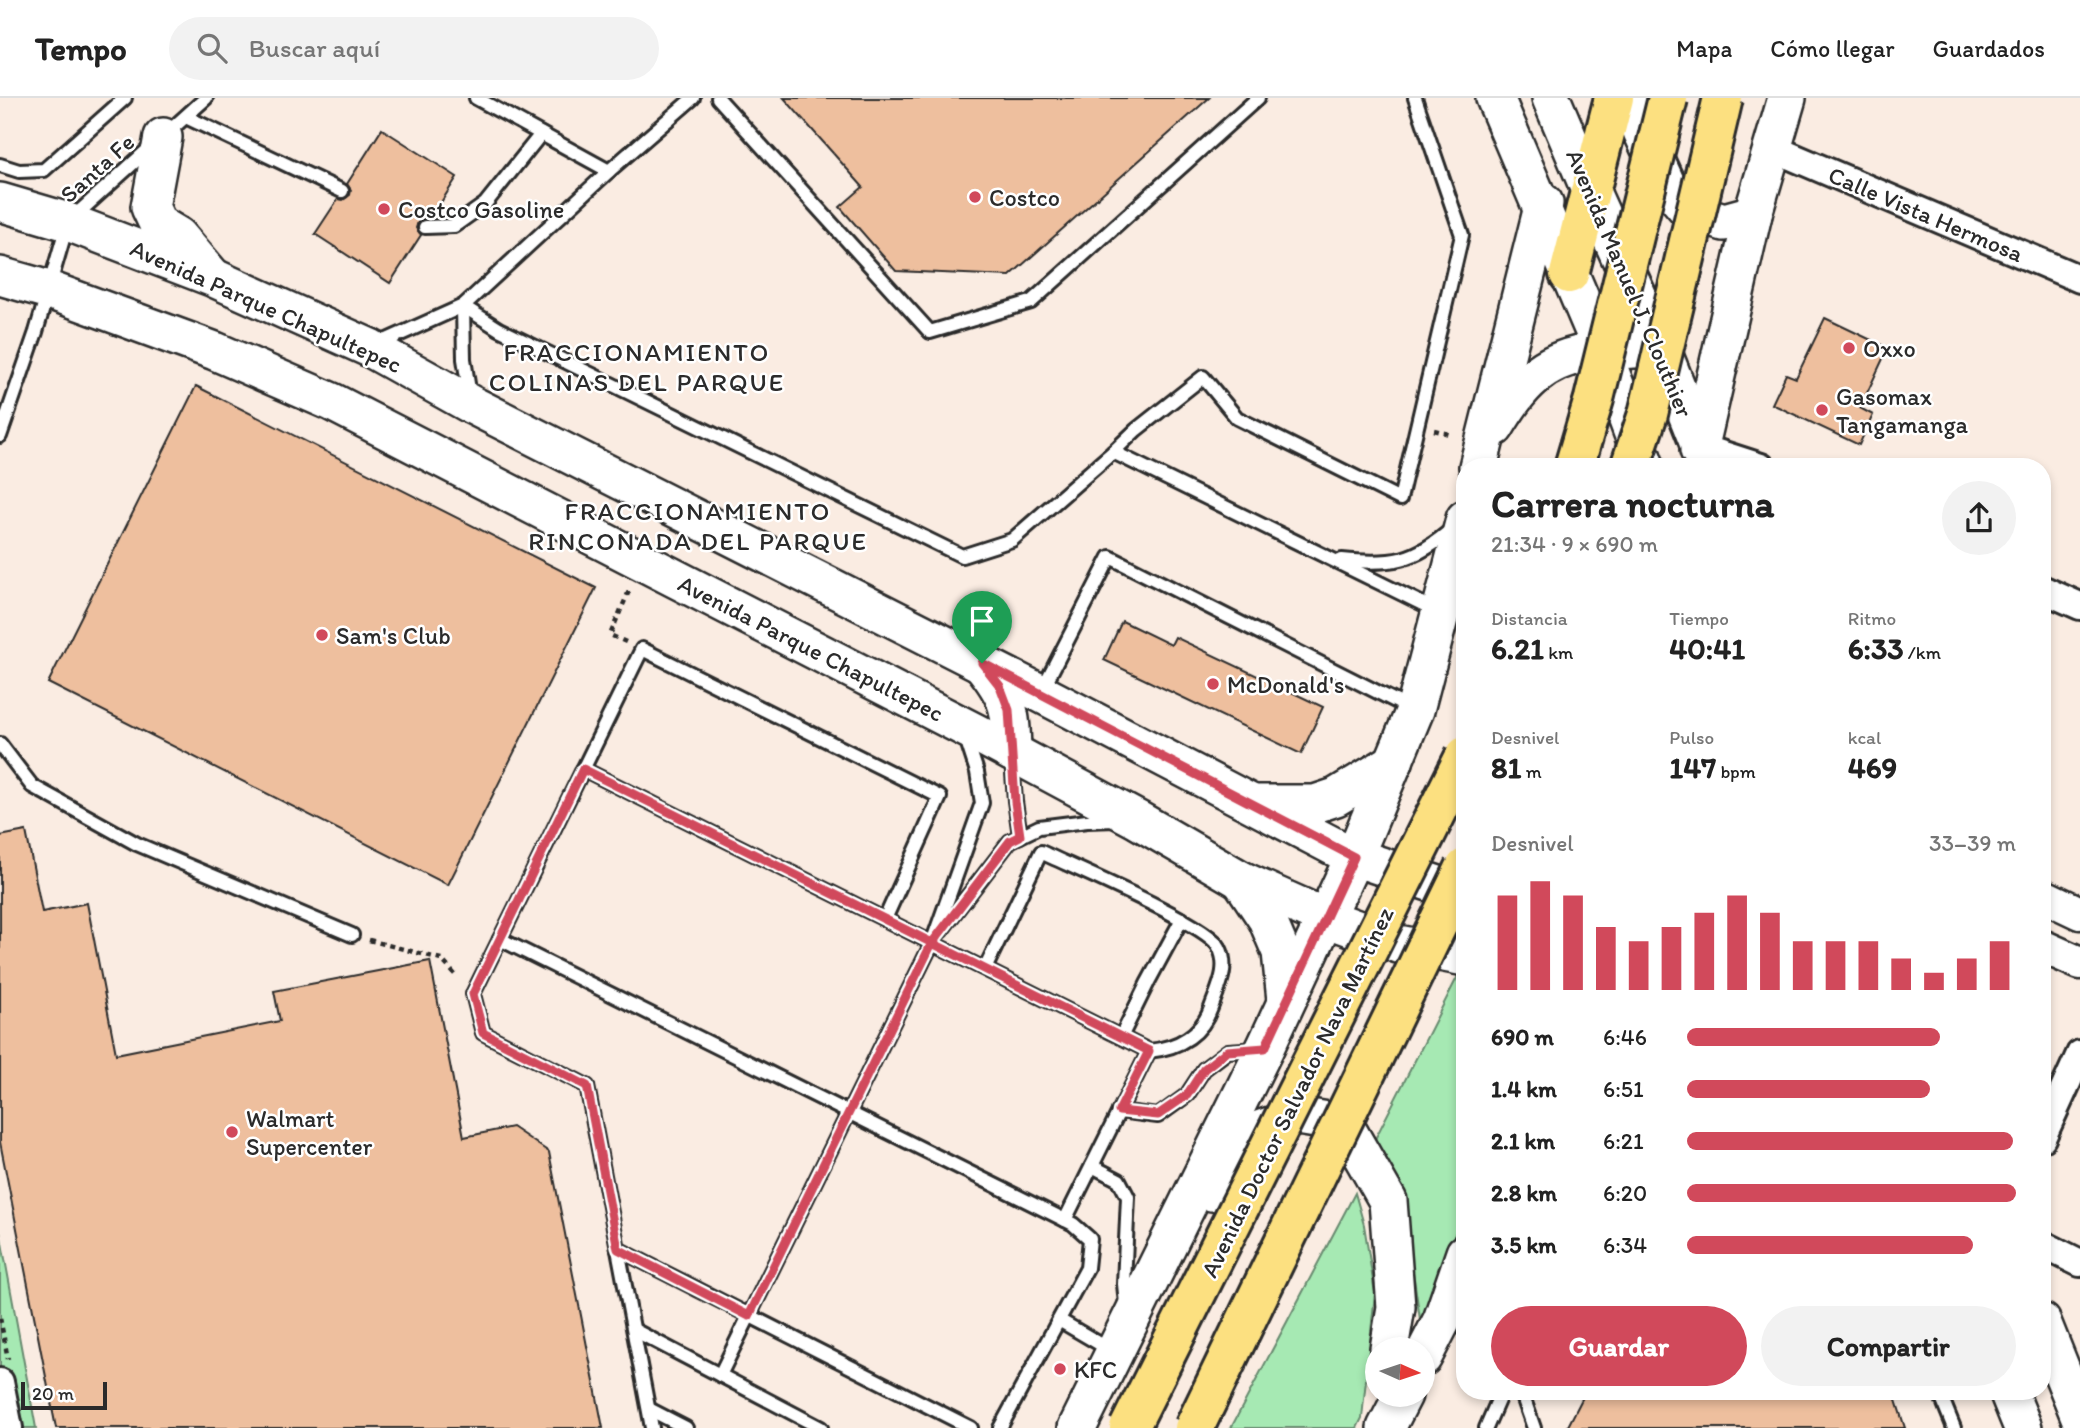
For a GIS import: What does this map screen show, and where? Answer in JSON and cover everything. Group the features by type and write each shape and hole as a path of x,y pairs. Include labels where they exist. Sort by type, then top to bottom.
{"highway":[{"path":"1569,274 1614,98"},
{"path":"1577,458 1594,399 1668,98"},
{"path":"1633,458 1648,414 1723,98"},
{"name":"Avenida Doctor Salvador Nava Martínez","path":"1129,1428 1456,774"},
{"path":"1194,1428 1456,887"}],"main road":[{"path":"1495,98 1602,350 1643,458"},
{"path":"1637,98 1642,131 1666,184 1689,211 1724,222 1754,214"},
{"path":"1701,458 1754,214 1787,98"},
{"path":"1481,455 1542,210 1561,107"},
{"name":"Avenida Manuel J. Clouthier","path":"1561,107 1590,190 1661,348 1699,458"},
{"path":"174,127 150,207 158,224 178,236 214,278"},
{"name":"Avenida Parque Chapultepec","path":"11,191 68,222 214,278 370,348 472,405 982,663 1354,857 1456,891"},
{"name":"Avenida Parque Chapultepec","path":"0,276 49,290 215,351 332,402 961,725 1138,820 1241,880 1326,918 1398,944 1456,955"},
{"path":"1481,455 1513,399 1536,374 1565,359 1602,350 1661,348"},
{"name":"Avenida Doctor Salvador Nava Martínez","path":"1077,1428 1265,1048 1354,857 1415,710 1456,554"},
{"path":"982,663 1000,686 1009,710 1012,752"},
{"path":"1253,804 1315,804 1336,797 1394,762"},
{"path":"1241,880 1267,919 1281,952 1286,1002"},
{"path":"1156,1266 1259,1130 1298,1116 1328,1121 1349,1133 1388,1201 1396,1307 1391,1337"},
{"path":"1442,1321 1456,1280"},
{"path":"1434,1337 1456,1298"},
{"path":"2051,1344 2080,1417"},
{"path":"2011,1400 2022,1428"},
{"path":"1375,1428 1379,1407"},
{"path":"1386,1428 1397,1407"}],"street":[{"name":"Calle Vista Hermosa","path":"1772,148 2080,279"},
{"path":"2051,593 2080,606"},
{"path":"2051,899 2080,913"},
{"path":"2051,950 2080,963"},
{"path":"2051,1118 2080,1054"},
{"path":"2051,1248 2080,1263"},
{"path":"0,1382 9,1428"}],"lane":[{"path":"0,165 11,191 44,170 125,98"},
{"name":"Santa Fe","path":"0,436 49,290 68,222 206,98"},
{"path":"475,98 609,171"},
{"path":"370,348 463,306 609,171 693,98"},
{"path":"718,98 930,331 1031,302 1258,98"},
{"path":"463,306 499,329 962,556 1012,540 1136,430 1203,377 1237,418 1399,499 1462,236 1415,98"},
{"path":"174,127 342,191"},
{"path":"425,227 454,226 485,204 541,134"},
{"path":"463,306 464,359 472,405"},
{"path":"1112,452 1441,613"},
{"path":"1331,559 1368,563 1403,559 1430,548 1456,526"},
{"path":"1040,693 1110,557 1415,710"},
{"path":"652,1428 587,1086 483,1033 473,994 642,649 940,797 885,919"},
{"path":"720,1375 932,943 982,803 978,772 961,725"},
{"path":"0,744 32,786 137,844 352,935"},
{"path":"1012,752 1020,836"},
{"path":"583,769 1149,1051 1169,1049 1192,1037 1208,1017 1225,967 1219,945 1182,919 1041,852 985,969"},
{"path":"932,943 1010,841 1040,827 1087,821 1138,820"},
{"path":"1121,1037 1182,919"},
{"path":"500,939 1073,1224 1090,1239 1087,1268 1000,1428"},
{"path":"1119,1111 1158,1115 1187,1095 1204,1069 1227,1051 1265,1048"},
{"path":"1065,1220 1149,1051"},
{"path":"1059,1320 1121,1340 1128,1197 1119,1180 1092,1166"},
{"path":"618,1249 971,1428"},
{"path":"634,1330 821,1428"},
{"path":"1486,1428 1498,1400"},
{"path":"1524,1400 1534,1428"},
{"path":"1943,1400 1954,1428"},
{"path":"649,1409 686,1428"}],"path":[{"path":"629,590 610,635 642,649"},
{"path":"352,935 441,959 473,994"}],"green space":[{"path":"1456,980 1456,1231 1421,1326 1404,1211 1374,1141"},
{"path":"1355,1193 1364,1225 1375,1293 1370,1337 1365,1337 1365,1389 1362,1418 1357,1428 1231,1428"},
{"path":"0,1232 36,1428 0,1428"}],"building":[{"name":"Costco","path":"784,98 1209,98 1010,276 896,271 840,207 863,187"},
{"name":"Costco Gasoline","path":"382,129 457,177 431,218 418,222 416,228 421,235 390,283 315,234 338,199 343,200 350,195 351,190 347,184"},
{"path":"1825,318 1888,348 1860,408 1873,415 1859,445 1772,404 1786,374 1796,378"},
{"name":"Sam's Club","path":"196,386 596,588 448,885 48,683"},
{"name":"McDonald's","path":"1122,621 1171,645 1175,637 1323,707 1301,754 1104,660"},
{"name":"Walmart Supercenter","path":"26,831 42,912 87,903 116,1054 280,1021 274,991 430,961 464,1137 512,1127 549,1152 603,1428 56,1428 0,1142 0,836"},
{"path":"1581,1400 1896,1400 1905,1428 1567,1428"}],"place":[{"name":"Costco","path":"975,197"},
{"name":"Costco Gasoline","path":"384,209"},
{"name":"Oxxo","path":"1849,348"},
{"name":"Gasomax Tangamanga","path":"1822,410"},
{"name":"Sam's Club","path":"322,635"},
{"name":"McDonald's","path":"1213,684"},
{"name":"Walmart Supercenter","path":"232,1132"},
{"name":"KFC","path":"1060,1369"}],"district":[{"name":"FRACCIONAMIENTO COLINAS DEL PARQUE","path":"637,367"},
{"name":"FRACCIONAMIENTO RINCONADA DEL PARQUE","path":"698,526"}],"route":[{"path":"982,663 1000,686 1009,710 1020,836 1010,841 932,943 749,1316 618,1249 587,1086 483,1033 473,994 583,769 932,943 1149,1051 1119,1111 1158,1115 1187,1095 1204,1069 1227,1051 1265,1048 1354,857 982,663"}]}
